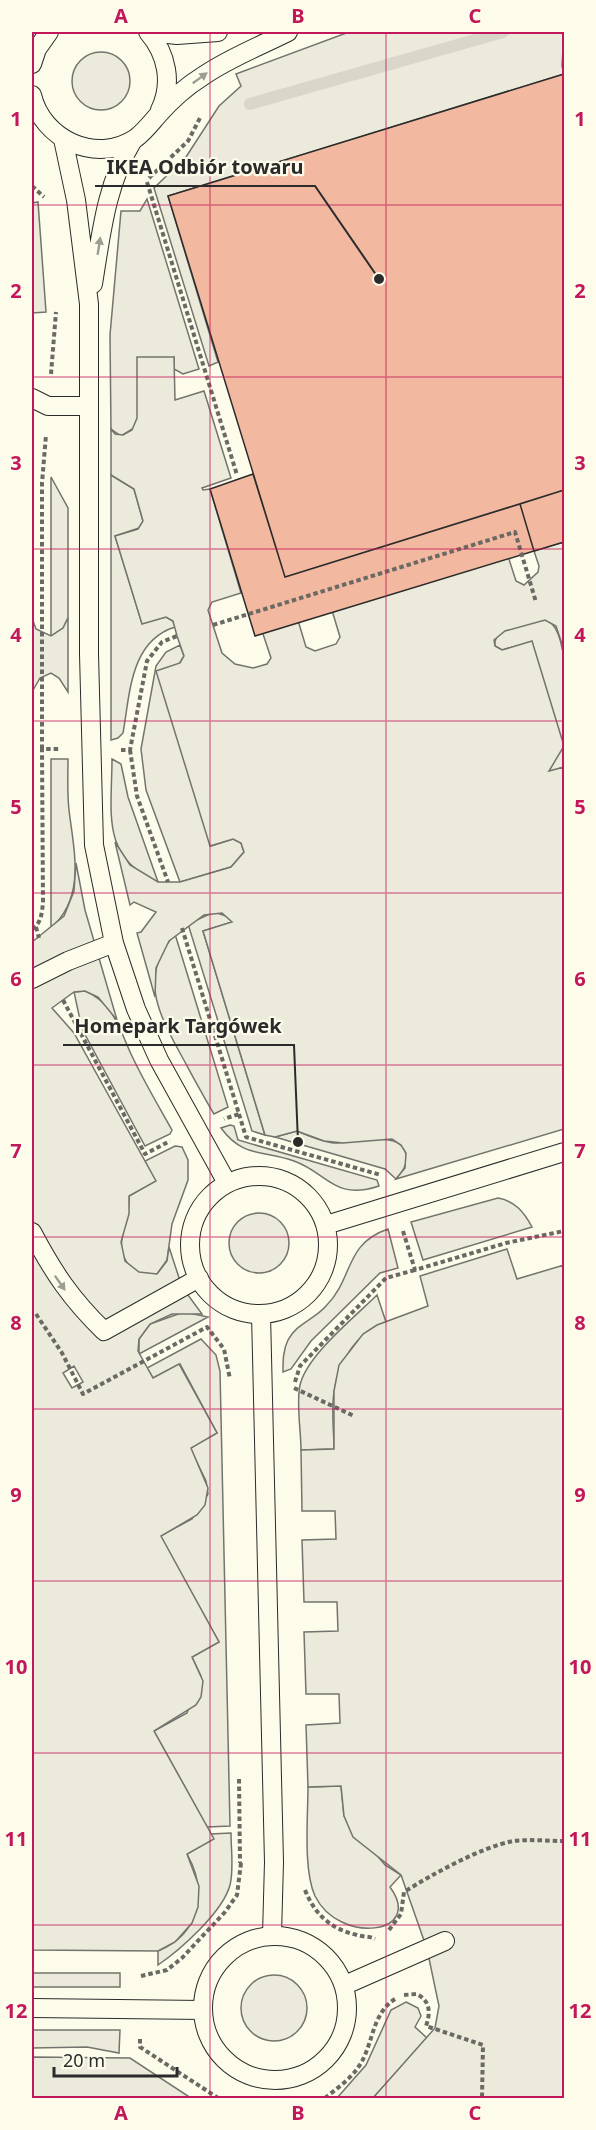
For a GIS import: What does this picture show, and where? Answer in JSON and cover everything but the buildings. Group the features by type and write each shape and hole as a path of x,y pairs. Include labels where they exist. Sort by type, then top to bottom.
{"lane":[{"path":"33,50 48,32"},
{"path":"148,32 177,35 218,32"},
{"path":"148,32 161,50 167,72 166,95 156,117"},
{"path":"89,304 115,174 133,140 201,76 288,32"},
{"path":"32,95 38,114 58,136 76,200 89,304 93,845 114,943 136,1009 149,1039 226,1183"},
{"path":"32,128 82,147 98,148 133,140"},
{"path":"32,398 48,406 89,406"},
{"path":"32,979 68,961 114,943"},
{"path":"326,1225 564,1152"},
{"path":"248,1176 280,1178 308,1196 316,1205 326,1225 328,1250 321,1275 315,1286 285,1309 261,1314 236,1310 225,1305 205,1289 190,1252 192,1225 205,1201 226,1183 248,1176"},
{"path":"32,1232 56,1277 76,1304 104,1331 199,1278"},
{"path":"261,1314 274,1862 272,1935"},
{"path":"272,1935 298,1938 320,1950 336,1969 345,1985 348,2012 336,2048 319,2066 274,2090 226,2062 210,2042 203,2010 203,1994 212,1970 229,1951 251,1939 272,1935"},
{"path":"345,1985 445,1941"},
{"path":"32,2008 203,2010"}],"path":[{"path":"147,181 237,475"},
{"path":"39,938 34,928 43,902 42,483 56,308"},
{"path":"213,625 515,532 536,602"},
{"path":"168,882 137,796 130,750 147,661 162,642 177,636"},
{"path":"42,749 68,749"},
{"path":"112,749 130,750"},
{"path":"354,1416 294,1386 300,1366 386,1278 415,1270"},
{"path":"36,1314 62,1353 83,1394 207,1327 224,1349 231,1384"},
{"path":"304,1886 311,1905 323,1919 340,1930 374,1937 396,1923 405,1902 404,1892 428,1877 460,1861 513,1841 564,1841"},
{"path":"218,2098 140,2047 139,1976 166,1970 182,1958 225,1912 237,1895 240,1863 274,1862"},
{"path":"374,1937 390,1966 402,1995"},
{"path":"325,2098 357,2070 384,2007 402,1995 416,1994 426,2002 429,2018 426,2026 483,2045 483,2098"}],"shaded area":[{"path":"349,32 564,32 562,66 564,74 168,196 218,362 209,366 154,188 186,157 219,106 241,86 236,74"},
{"path":"101,52 112,54 125,65 130,81 128,92 117,105 101,110 90,108 77,97 72,81 74,70 85,57"},
{"path":"147,199 199,369 183,374 174,369 174,358 134,428 121,436 111,429 110,335 121,211 140,211"},
{"path":"38,202 46,312 32,313 32,203"},
{"path":"137,357 174,357 175,400 204,391 231,478 202,488 203,490 210,489 241,593 212,602 208,610 222,653 235,664 253,668 267,664 271,658 261,628 297,617 306,647 315,651 336,644 340,637 331,607 507,553 516,581 524,585 538,572 539,566 534,551 564,542 564,650 556,626 545,620 505,631 494,640 495,646 502,650 532,641 564,746 549,771 564,767 564,1129 396,1179 405,1168 406,1153 401,1145 392,1139 343,1143 324,1141 297,1131 275,1137 265,1135 203,931 232,922 222,913 204,915 169,941 156,968 155,997 137,933 141,932 156,912 134,902 130,905 115,842 130,865 158,882 180,882 231,867 244,852 241,843 233,839 210,846 156,671 180,663 184,656 173,621 166,617 142,624 115,536 138,529 143,521 134,489 111,475 111,429 115,434 123,435 132,430 137,418"},
{"path":"111,475 134,489 143,521 139,528 115,536 142,623 166,617 173,621 175,627 160,634 141,656 131,686 123,733 111,740"},
{"path":"51,477 68,508 68,618 63,628 51,636"},
{"path":"32,618 36,629 51,636 63,628 68,618 68,692 59,678 51,673 40,678 32,692"},
{"path":"545,620 554,627 561,642 566,686 564,767 549,772 532,642 502,650 495,646 500,634 506,630 522,624"},
{"path":"180,645 184,656 179,664 157,671 211,846 233,839 241,843 244,852 231,867 180,882 146,790 141,749 156,666 166,652"},
{"path":"51,759 68,759 68,804 75,873 69,902 62,916 51,928"},
{"path":"112,759 121,764 128,797 158,882 139,872 126,860 118,846 111,814"},
{"path":"76,863 85,910 117,1020 98,997 85,991 74,992 52,1008 74,1033 156,1181 129,1196 129,1214 121,1242 125,1261 139,1272 157,1274 167,1261 169,1247 182,1287 202,1314 172,1314 150,1324 139,1339 138,1351 153,1378 179,1364 217,1433 191,1448 208,1488 205,1505 197,1515 161,1536 219,1642 192,1657 203,1681 201,1697 196,1705 154,1731 214,1839 187,1854 199,1886 198,1907 192,1923 175,1942 158,1951 32,1950 32,942 64,916 74,891","holes":["74,1366 83,1382 72,1388 63,1373"]},
{"path":"214,912 229,917 232,922 203,931 265,1135 252,1131 188,924"},
{"path":"175,934 228,1107 214,1114 164,1022 155,993 157,964"},
{"path":"85,991 95,996 109,1009 140,1073 172,1130 170,1134 145,1146 82,1029 74,992"},
{"path":"234,1126 238,1140 377,1180 379,1186 364,1190 341,1188 306,1166 254,1152 237,1144 221,1128"},
{"path":"297,1131 333,1143 374,1139 395,1141 402,1146 406,1154 406,1164 396,1179 385,1169 275,1137"},
{"path":"175,1146 182,1147 188,1160 188,1180 172,1224 167,1260 157,1274 143,1274 131,1267 122,1251 121,1242 129,1196 155,1181 145,1161"},
{"path":"498,1198 518,1208 532,1227 423,1260 411,1222"},
{"path":"253,1213 265,1213 276,1218 284,1226 289,1243 287,1255 276,1268 265,1273 253,1273 242,1268 234,1260 229,1249 229,1237 234,1226 242,1218"},
{"path":"388,1229 398,1268 380,1273 311,1341 291,1369 283,1372 285,1348 291,1334 322,1311 335,1295 356,1253 364,1243 374,1235"},
{"path":"507,1249 517,1279 564,1265 564,2098 373,2098 435,2028 439,2006 427,1949 401,1875 353,1837 344,1816 341,1786 308,1787 306,1725 340,1723 339,1694 306,1694 304,1632 338,1631 337,1602 304,1602 302,1540 336,1539 335,1511 302,1511 301,1450 334,1449 334,1391 339,1365 363,1334 377,1325 428,1306 420,1276"},
{"path":"377,1295 386,1322 366,1333 358,1341 345,1359 336,1381 333,1406 334,1449 301,1450 298,1400 304,1373 333,1337"},
{"path":"184,1312 208,1317 139,1354 139,1339 150,1324"},
{"path":"201,1339 216,1355 220,1371 230,1826 207,1827 154,1731 187,1713 201,1676 192,1657 219,1642 160,1536 192,1519 208,1494 206,1481 190,1448 217,1433 180,1364 153,1378 147,1368"},
{"path":"341,1786 344,1816 385,1865 401,1875 390,1887 398,1903 396,1916 388,1924 375,1928 359,1927 342,1922 327,1912 315,1896 311,1885 307,1843 308,1787"},
{"path":"231,1833 232,1873 226,1896 200,1930 158,1965 158,1951 183,1934 196,1910 197,1882 194,1868 187,1854 213,1839 211,1834"},
{"path":"32,1973 120,1973 120,1987 32,1987"},
{"path":"274,1975 287,1978 297,1985 304,1995 307,2008 304,2021 297,2031 287,2038 274,2041 261,2038 251,2031 244,2021 241,2008 244,1995 251,1985 261,1978"},
{"path":"406,2002 418,2008 421,2016 415,2027 427,2038 373,2098 337,2098 366,2065 391,2010"},
{"path":"32,2030 120,2030 119,2053 87,2047 32,2048"},
{"path":"32,2057 130,2058 191,2098 32,2098"}],"waterway":[{"path":"250,104 503,32"}],"place":[{"name":"IKEA Odbiór towaru","path":"379,279"},
{"name":"Homepark Targówek","path":"298,1142"}]}
